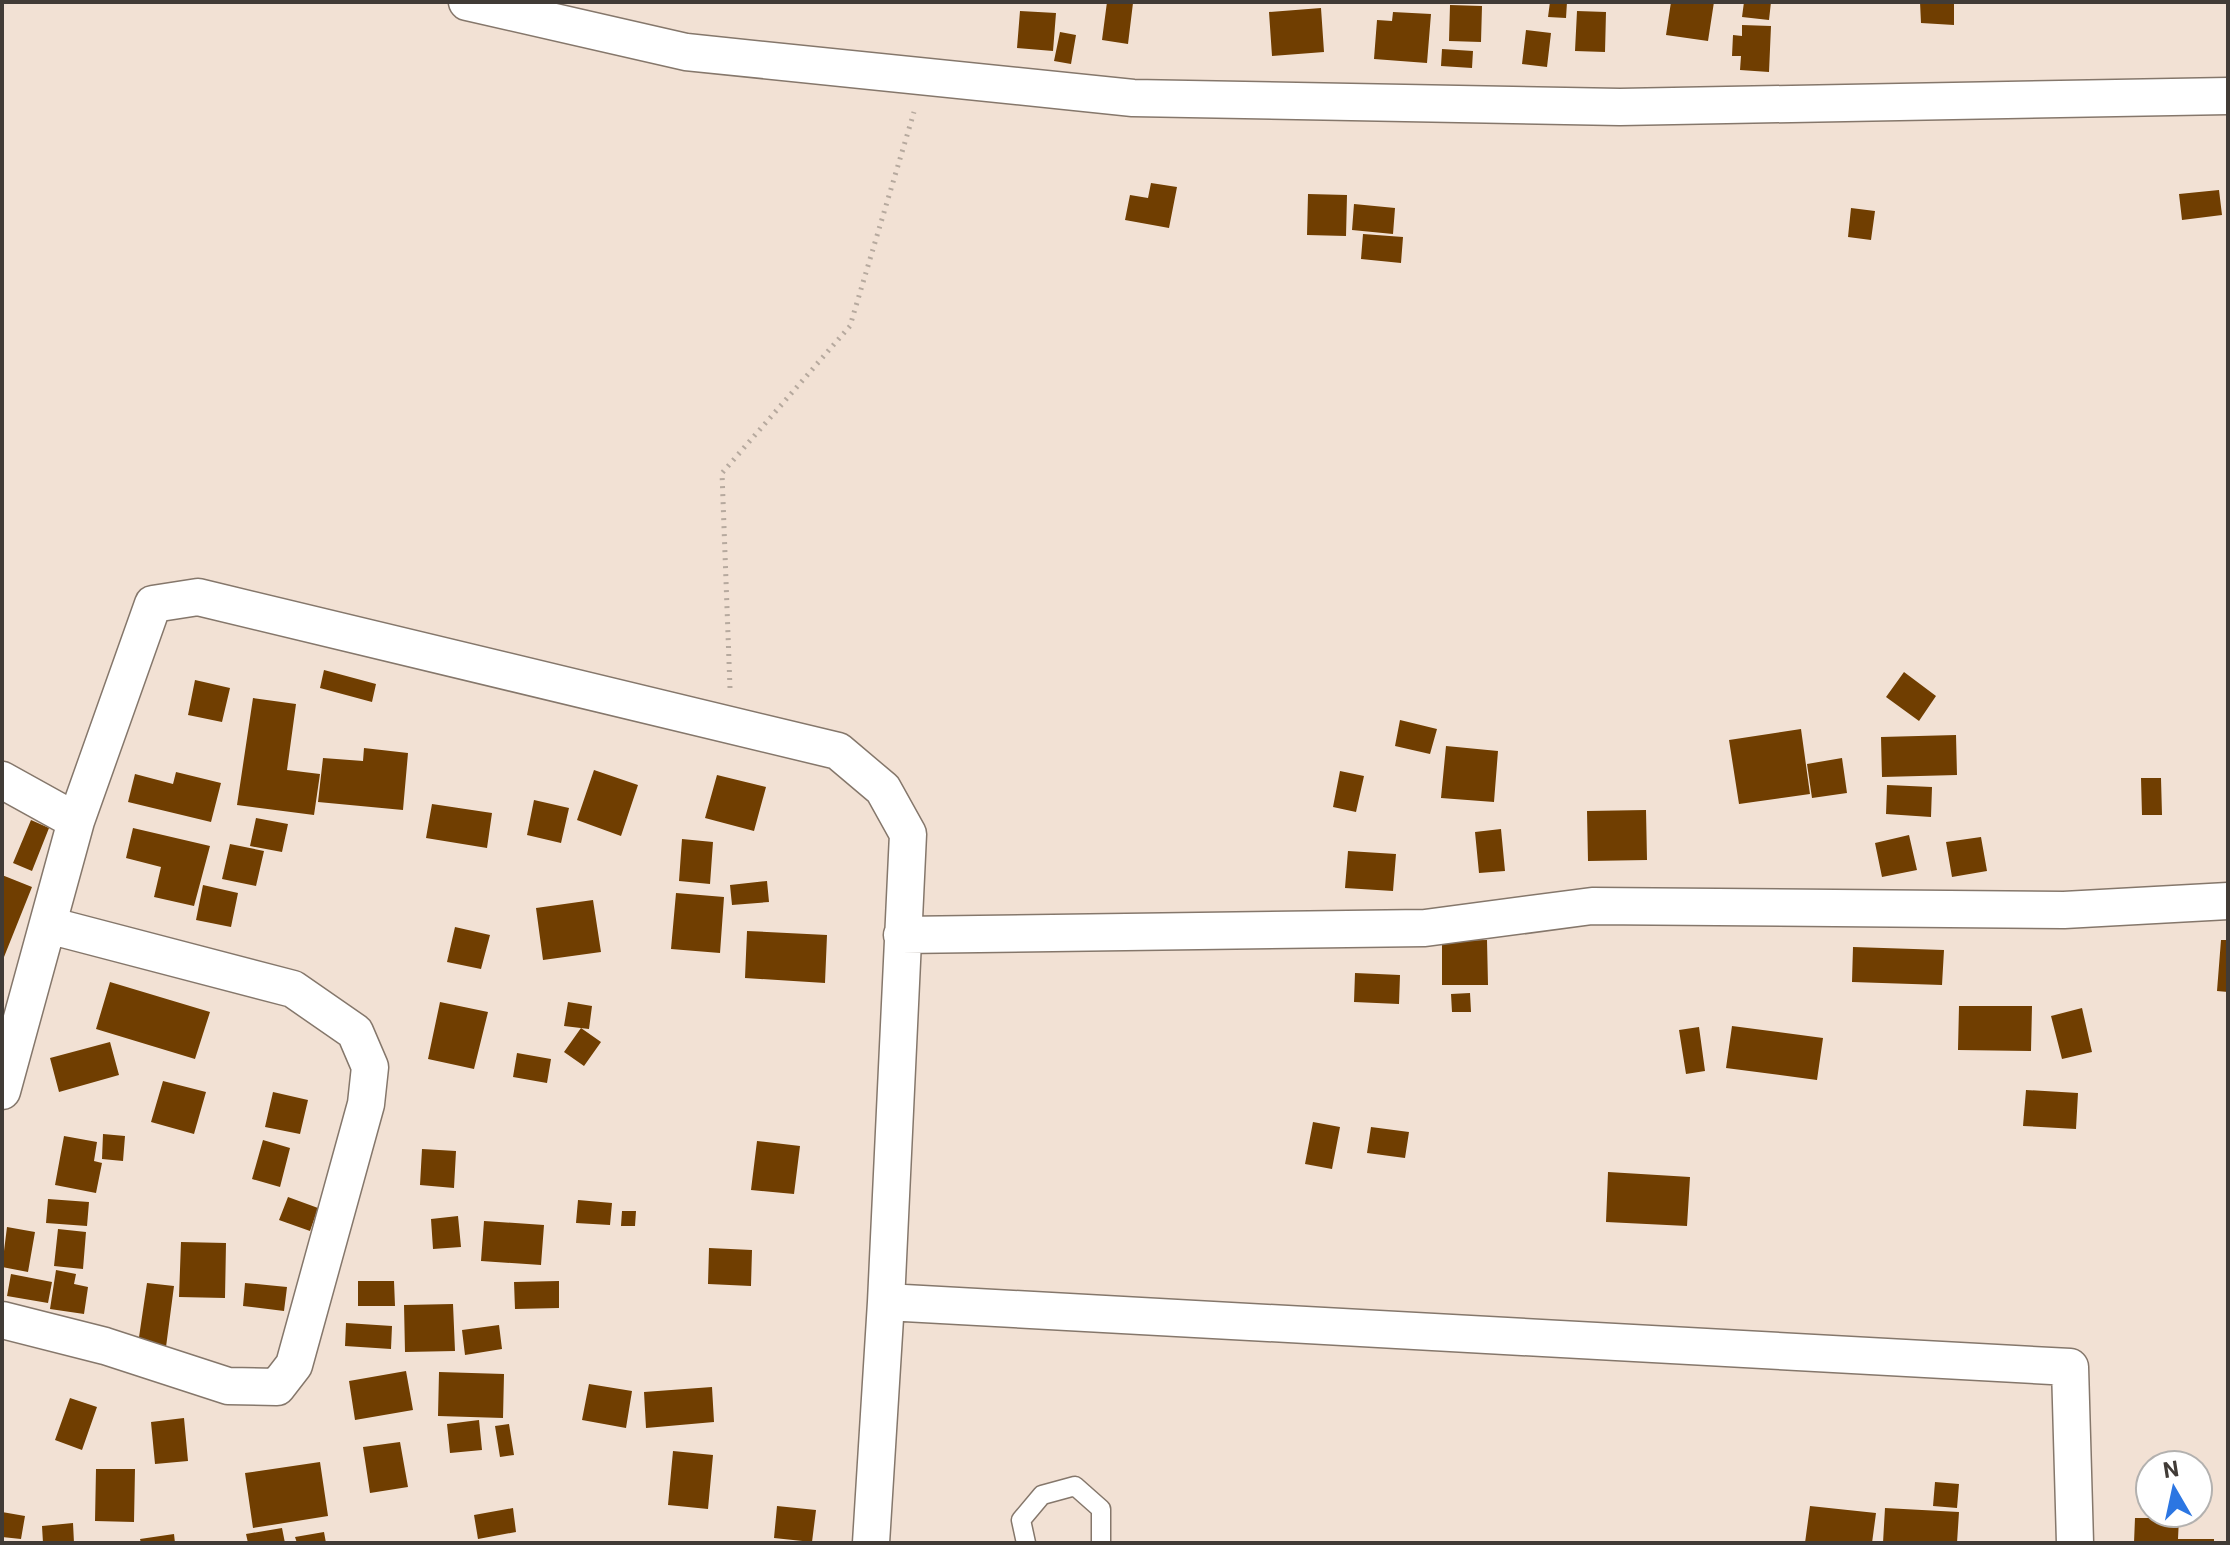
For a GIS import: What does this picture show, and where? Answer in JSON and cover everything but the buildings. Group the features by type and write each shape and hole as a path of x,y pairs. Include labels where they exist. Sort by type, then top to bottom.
{"street":[{"path":"467,2 686,52 1133,98 1620,107 2228,96"},
{"path":"2,1091 76,821 153,604 198,597 838,751 883,789 908,834 886,1302 871,1543"},
{"path":"2,780 76,821"},
{"path":"902,935 1425,928 1592,906 2064,910 2228,901"},
{"path":"2,1320 105,1346 228,1386 277,1387 294,1365 366,1104 370,1067 355,1032 293,989 48,925"},
{"path":"886,1302 2070,1367 2075,1543"}],"lane":[{"path":"1026,1543 1021,1520 1042,1495 1075,1486 1101,1509 1101,1543"}],"path":[{"path":"732,725 722,473 850,326 925,77"}]}
